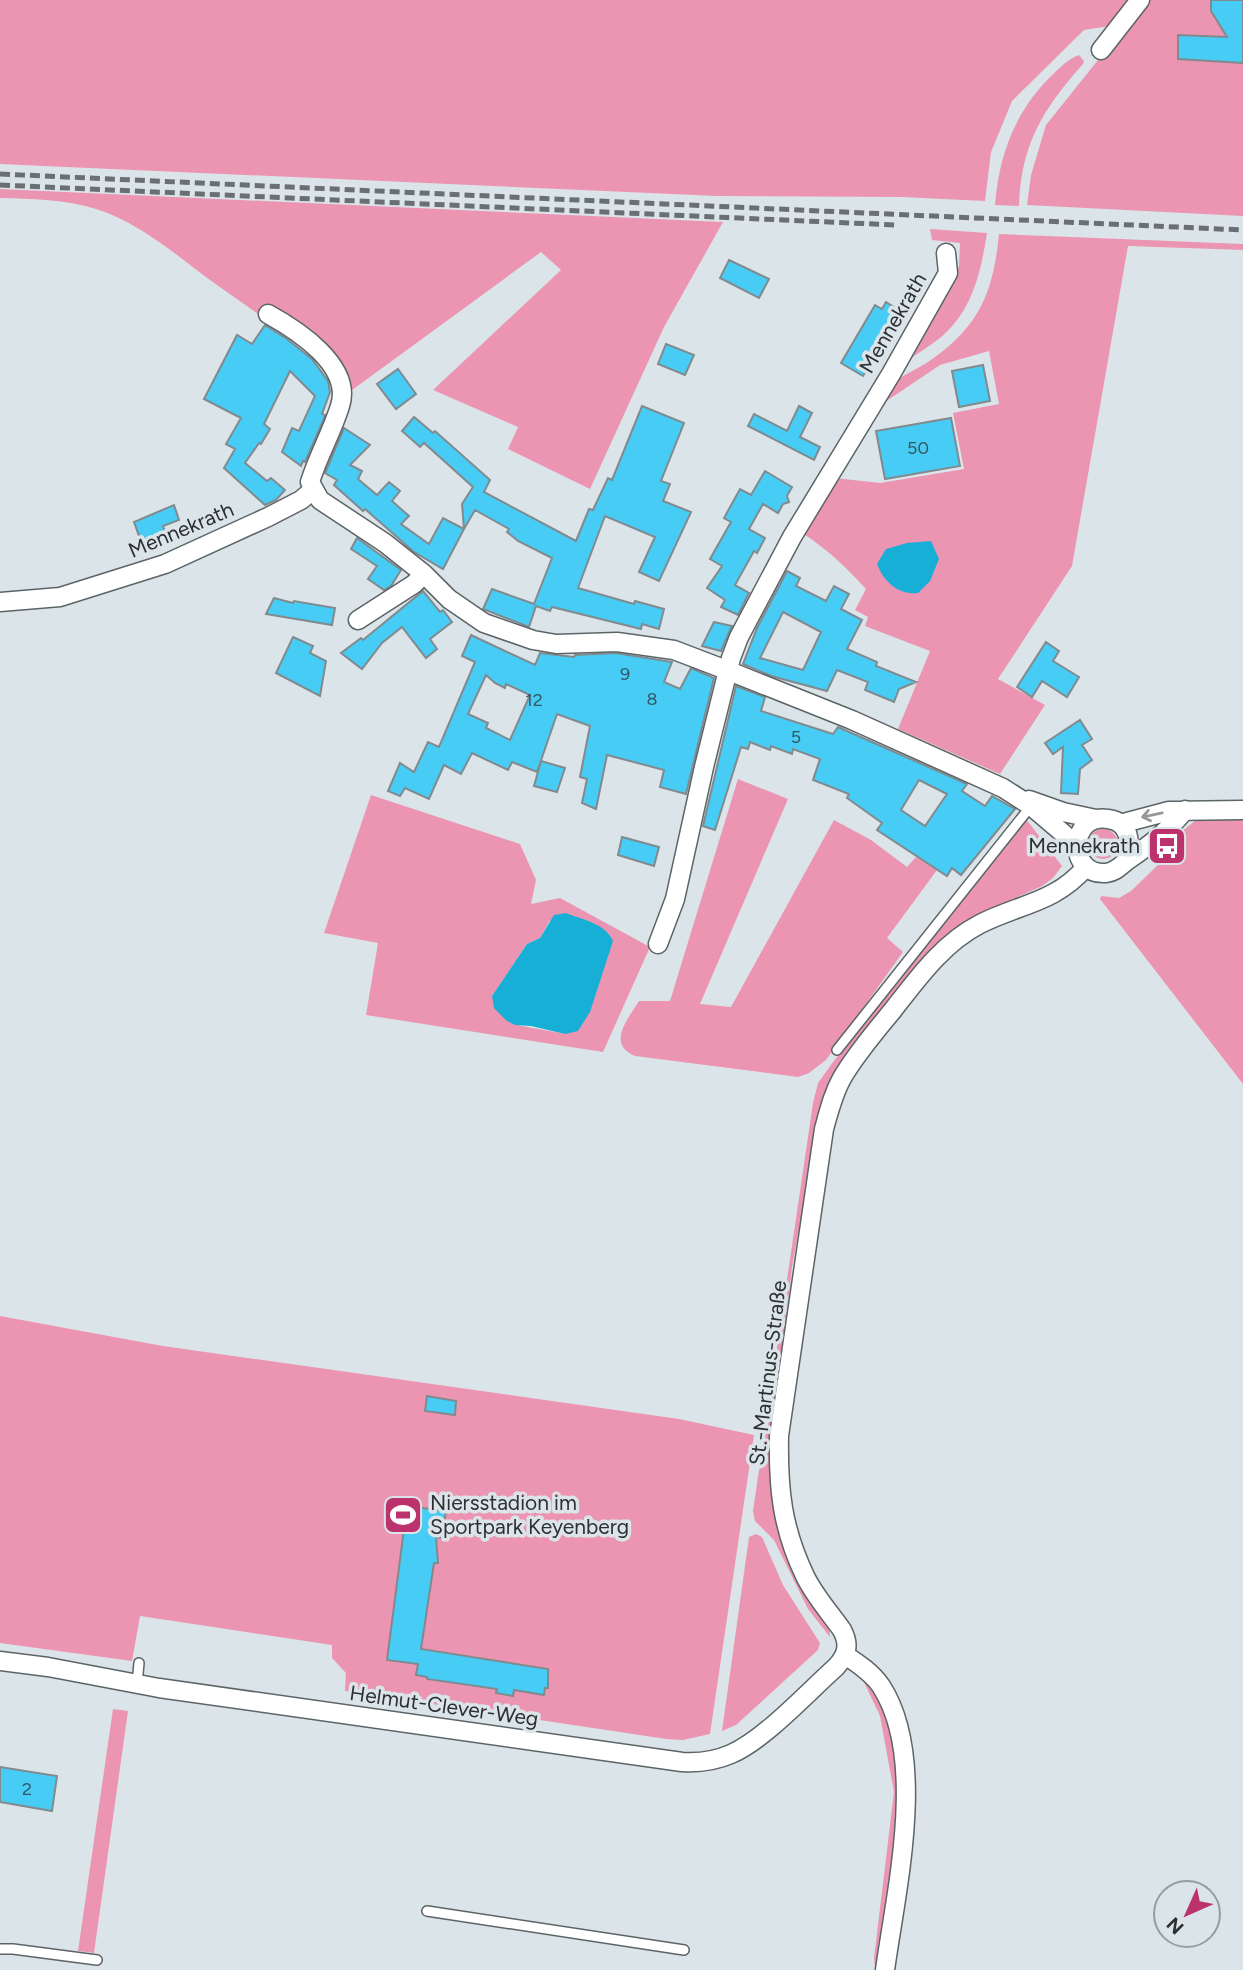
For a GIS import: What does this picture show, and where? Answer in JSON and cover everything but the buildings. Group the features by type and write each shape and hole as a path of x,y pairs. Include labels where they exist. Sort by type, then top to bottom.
{"street":[{"path":"1101,50 1140,0"},
{"name":"Mennekrath","path":"658,944 675,899 688,831 739,638 765,585 948,273 946,253"},
{"path":"268,314 292,327 313,344 336,371 342,388 341,404 310,482 313,490 320,500 385,543 424,574 468,614 506,633 556,644 617,642 674,650 906,744 1014,794 1063,812 1096,819"},
{"name":"Mennekrath","path":"0,602 60,597 165,564 301,500 313,490"},
{"path":"358,620 414,584 424,574"},
{"path":"1014,794 1063,834 1086,867 1106,873 1114,871 1145,850 1185,810"},
{"path":"1120,824 1169,811 1243,810"},
{"path":"1076,849 1079,834 1089,822 1105,818 1120,824 1129,837 1126,861"},
{"name":"St.-Martinus-Straße","path":"845,1656 847,1639 806,1577 796,1553 784,1517 778,1482 779,1436 824,1129 833,1097 841,1079 871,1037 933,960 948,946 980,924 1056,894 1086,867"},
{"path":"845,1656 870,1673 881,1687 891,1707 904,1761 907,1792 905,1829 885,1970"},
{"name":"Helmut-Clever-Weg","path":"0,1661 137,1684 552,1745 696,1763 728,1756 757,1738 845,1656"}],"lane":[{"path":"837,1050 1031,807"},
{"path":"137,1684 139,1662"},
{"path":"427,1911 684,1950"},
{"path":"0,1950 13,1949 97,1960"}],"shaded area":[{"path":"0,0 1133,0 1110,26 1084,30 1012,101 991,152 985,201 901,197 717,196 0,164"},
{"path":"1146,0 1243,0 1243,216 1027,205 1031,175 1046,125"},
{"path":"1079,55 1084,61 1083,64 1056,96 1030,146 1024,164 1019,206 995,205 1000,170 1010,137 1026,106 1049,78"},
{"path":"0,189 723,222 664,327 590,489 508,449 518,427 433,390 561,270 541,252 348,393 342,373 141,230 112,215 72,203 0,198"},
{"path":"930,229 987,233 978,277 960,316 940,338 908,360 950,289 959,266 960,243 932,240"},
{"path":"999,234 1243,244 1243,250 1128,246 1072,566 998,679 1045,705 1000,774 898,729 930,651 865,626 868,617 855,610 866,589 836,559 802,533 835,478 880,483 964,469 953,413 999,404 989,351 940,365 885,402 881,399 890,385 945,349 971,322 993,274"},
{"path":"738,779 788,799 700,1004 731,1007 834,820 871,840 907,867 916,857 937,870 887,938 903,952 826,1060 809,1073 798,1077 635,1056 622,1045 625,1023 639,1001 670,1001"},
{"path":"371,795 520,844 536,880 531,904 560,898 650,947 603,1052 366,1015 378,943 324,933","holes":["550,920 565,1034 511,1023 503,1016 492,996 527,944 540,938"]},
{"path":"1243,818 1243,1084 1100,899 1101,896 1119,898 1131,891 1186,838 1181,832 1195,821"},
{"path":"1026,819 1062,866 1053,878 1042,886 978,915 937,945 817,1128 792,1267 771,1452 771,1479 829,1623 830,1637 808,1609 774,1540 755,1521 753,1511 813,1103 818,1083 833,1062"},
{"path":"1103,829 1114,833 1118,844 1114,855 1103,859 1092,855 1088,844 1092,833"},
{"name":"Niersstadion im Sportpark Keyenberg","path":"0,1316 163,1346 679,1419 754,1435 710,1734 683,1740 666,1739 345,1691 346,1673 332,1658 332,1645 140,1616 132,1661 0,1643"},
{"path":"756,1534 762,1537 783,1585 820,1643 818,1650 736,1725 722,1731 749,1537"},
{"path":"864,1682 883,1709 893,1742 898,1779 894,1861 878,1970 875,1970 874,1958 894,1792 880,1716"},
{"path":"113,1709 128,1711 94,1953 78,1951"}],"water":[{"path":"931,541 939,559 930,581 918,593 904,592 888,582 877,564 886,549 907,543"},
{"path":"566,913 599,926 613,941 590,1012 578,1031 565,1034 515,1025 507,1021 494,1008 492,996 527,944 540,938 554,915"}],"railway":[{"path":"0,174 1243,230"},
{"path":"0,185 895,225"}],"place":[{"name":"Mennekrath","path":"1167,846"},
{"name":"Niersstadion im Sportpark Keyenberg","path":"403,1515"}]}
